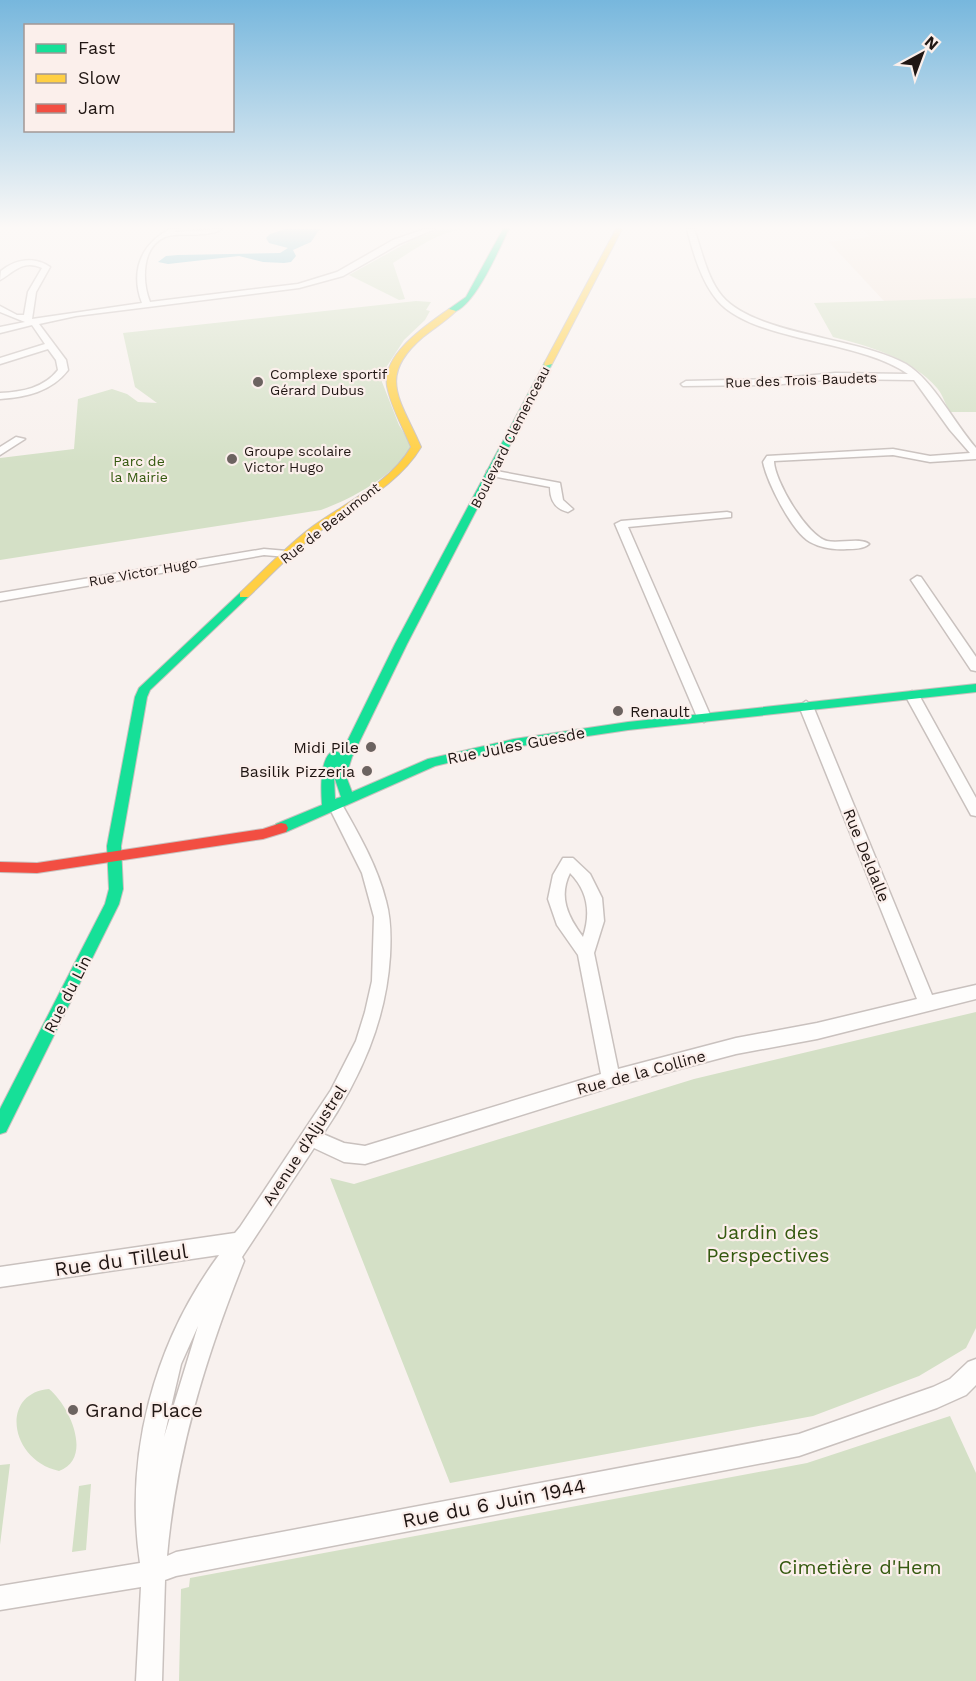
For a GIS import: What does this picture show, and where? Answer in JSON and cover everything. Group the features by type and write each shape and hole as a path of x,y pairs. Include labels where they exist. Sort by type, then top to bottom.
{"street":[{"path":"0,396 37,389 59,376 63,365 51,345 30,320 30,307"},
{"path":"0,330 30,320 125,307"},
{"name":"Rue de Beaumont","path":"114,858 120,811 144,688 287,554 309,535 390,476 416,453 415,443 391,384 392,371 413,340 456,307"},
{"name":"Boulevard Clemenceau","path":"338,804 342,768 401,644 578,307"},
{"name":"Rue des Trois Baudets","path":"730,307 734,312 753,321 872,352 900,365 931,391 948,422 976,455"},
{"path":"0,309 30,320"},
{"path":"0,361 51,345"},
{"name":"Rue des Trois Baudets","path":"686,384 772,382 835,376 917,377"},
{"path":"0,452 20,439"},
{"path":"863,544 840,546 824,543 808,536 770,471 768,462 771,458 893,452 930,459 976,455"},
{"path":"491,473 556,485 554,493 557,501 562,507 568,509"},
{"path":"704,717 621,525 727,515"},
{"name":"Rue Victor Hugo","path":"0,597 264,552 287,554"},
{"path":"917,580 976,667"},
{"name":"Boulevard Clemenceau","path":"338,804 325,791 328,767 382,672 401,644"},
{"name":"Rue Jules Guesde","path":"0,867 37,868 263,834 424,766 492,747 582,732 704,717 976,688"},
{"path":"912,695 976,811"},
{"name":"Rue Deldalle","path":"806,706 927,1004"},
{"name":"Avenue d'Aljustrel","path":"149,1681 154,1573 163,1492 180,1409 202,1340 241,1242 339,1096 358,1057 373,1015 381,966 382,920 366,862 338,804"},
{"name":"Rue du Lin","path":"0,1126 112,904 116,889 114,858"},
{"path":"586,953 611,1079"},
{"name":"Rue de la Colline","path":"312,1137 348,1155 365,1155 611,1079 736,1046 817,1031 976,992"},
{"name":"Rue du Tilleul","path":"0,1277 241,1242"},
{"name":"Rue du 6 Juin 1944","path":"0,1598 154,1573 176,1564 799,1445 938,1397 957,1387 976,1370"}],"green space":[{"name":"Parc de la Mairie","path":"357,307 428,307 426,310 430,311 425,320 404,340 380,377 399,425 413,448 394,468 372,485 321,510 0,560 0,458 74,449 78,399 112,389 127,394 138,402 157,403 135,387 123,333"},
{"path":"816,307 976,307 976,412 950,412 937,388 915,369 875,349 833,337"},
{"name":"Jardin des Perspectives","path":"976,1012 976,1328 966,1348 919,1376 813,1416 450,1483 330,1178 354,1184 694,1079"},
{"path":"49,1389 64,1407 75,1431 75,1455 69,1464 59,1471 42,1464 29,1454 21,1441 17,1427 17,1414 23,1402 33,1393"},
{"name":"Cimetière d'Hem","path":"950,1416 976,1473 976,1681 179,1681 181,1589 189,1587 190,1578 807,1463"},
{"path":"10,1464 0,1545 0,1465"},
{"path":"91,1484 86,1550 72,1552 79,1486"}],"traffic: fast":[{"path":"452,311 457,307"},
{"path":"348,799 340,776 346,757 401,644 548,364"},
{"path":"0,1126 112,904 116,889 114,846 141,697 145,688 244,595"},
{"path":"281,828 432,762 514,743 628,726 976,688"},
{"path":"329,808 326,780 335,754"}],"traffic: slow":[{"path":"548,364 578,307"},
{"path":"244,595 302,540 382,483 409,458 416,447 394,396 391,382 392,371 413,341 452,311"}],"traffic: jam":[{"path":"0,867 37,868 263,834 281,828"}],"place":[{"name":"Complexe sportif Gérard Dubus","path":"258,382"},
{"name":"Groupe scolaire Victor Hugo","path":"232,459"},
{"name":"Renault","path":"618,711"},
{"name":"Midi Pile","path":"371,747"},
{"name":"Basilik Pizzeria","path":"367,771"},
{"name":"Grand Place","path":"73,1410"}]}
